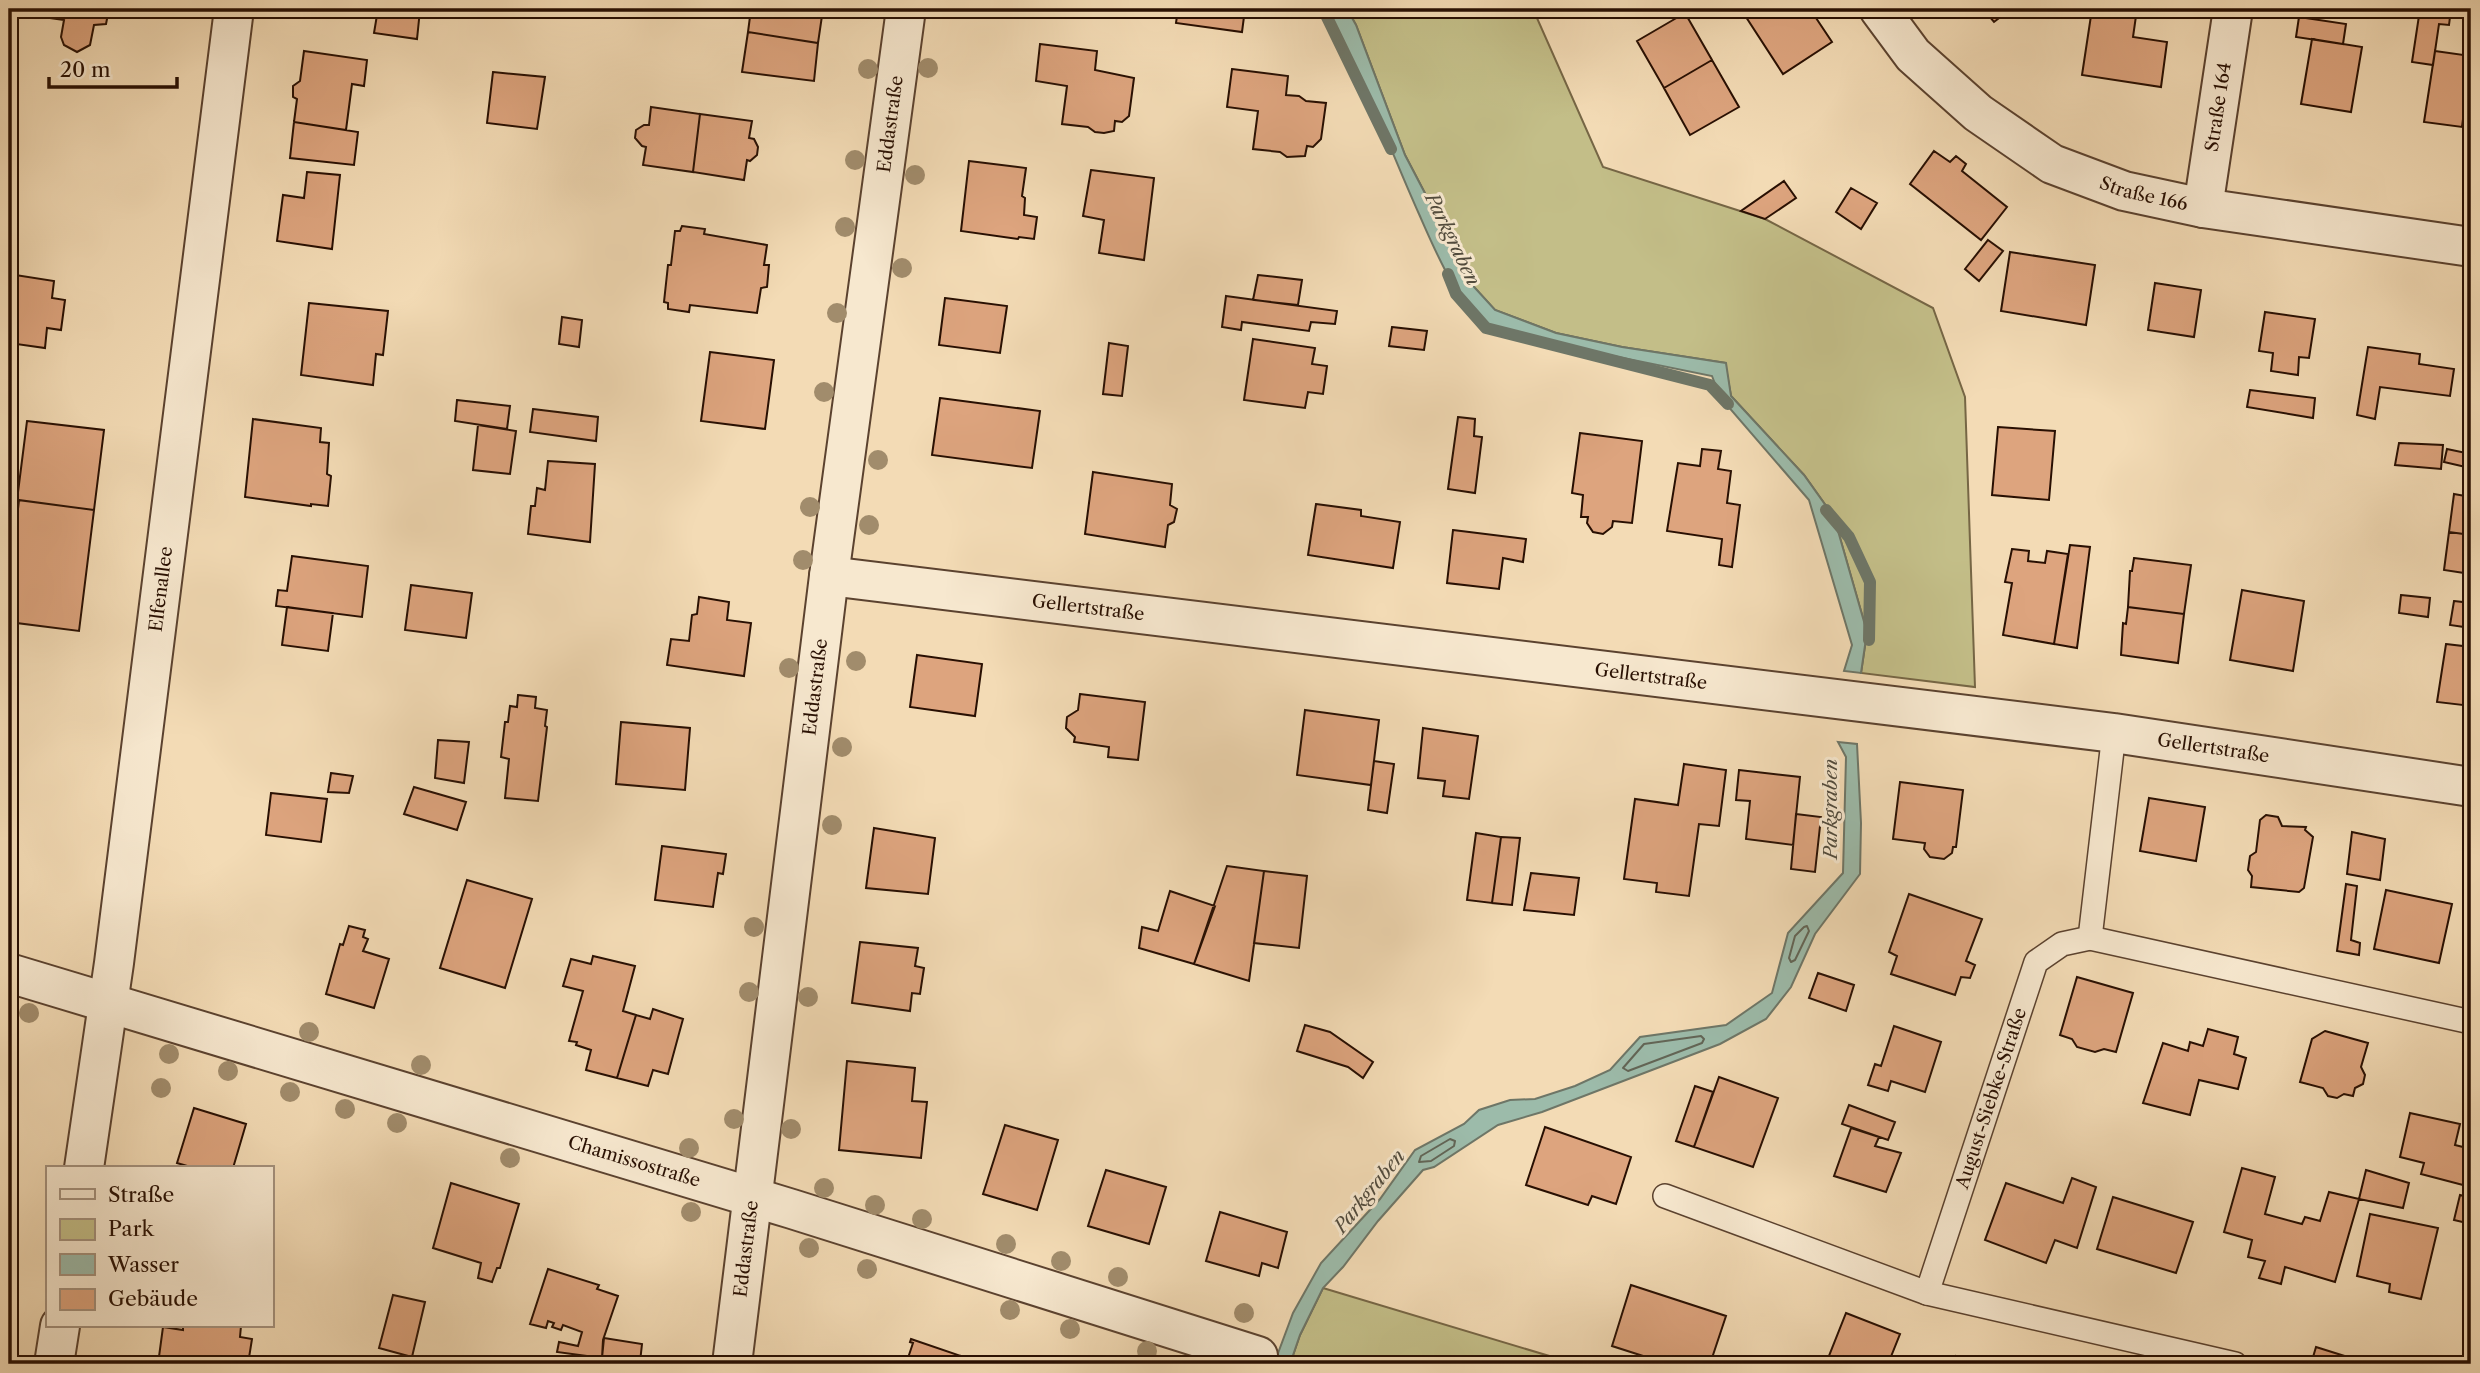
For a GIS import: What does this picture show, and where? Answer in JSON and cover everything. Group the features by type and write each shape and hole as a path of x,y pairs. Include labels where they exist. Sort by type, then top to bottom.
{"street":[{"name":"Elfenallee","path":"84,1166 108,1002 234,9"},
{"name":"Eddastraße","path":"732,1364 829,576 905,9"},
{"name":"Straße 166","path":"1880,9 1913,55 1978,113 2052,164 2124,191 2203,208 2471,247"},
{"name":"Straße 164","path":"2203,208 2233,9"},
{"name":"Gellertstraße","path":"829,576 2114,733 2471,787"},
{"name":"Chamissostraße","path":"9,973 754,1198 1258,1356"},
{"path":"54,1364 60,1328"}],"lane":[{"path":"2090,938 2114,733"},
{"name":"August-Siebke-Straße","path":"1927,1293 2036,962 2062,944 2090,938 2471,1022"},
{"path":"1665,1196 1927,1293 2235,1364"}],"green space":[{"path":"1347,9 1533,9 1603,167 1765,219 1933,308 1965,397 1975,687 1861,673 1867,632 1834,517 1804,475 1731,396 1725,363 1622,347 1556,333 1495,310 1474,287 1405,155 1356,25"},
{"path":"1323,1288 1576,1364 1290,1364 1300,1335"}],"water":[{"path":"1326,9 1347,9 1356,25 1405,155 1474,287 1495,310 1556,333 1622,347 1726,363 1731,396 1804,475 1834,517 1867,632 1861,673 1844,671 1852,645 1809,500 1720,397 1712,376 1491,331 1478,319 1457,291 1433,246 1364,84"},
{"path":"1838,742 1857,744 1861,823 1860,874 1815,934 1791,987 1766,1019 1720,1044 1542,1112 1498,1125 1434,1167 1423,1170 1323,1288 1300,1335 1290,1364 1274,1364 1293,1313 1321,1263 1380,1199 1415,1150 1464,1124 1479,1110 1510,1100 1535,1099 1575,1086 1610,1070 1640,1037 1726,1025 1772,993 1788,933 1843,873 1846,757"}],"building":[{"path":"50,9 109,9 106,24 94,25 90,45 77,52 64,45 61,37 64,20 49,18"},
{"path":"378,9 420,10 417,39 374,33"},
{"path":"751,9 823,9 818,43 748,32"},
{"path":"1178,9 1245,9 1242,32 1176,23"},
{"path":"1758,9 1810,9 1832,42 1783,74 1746,17"},
{"path":"1983,9 2011,9 1994,22"},
{"path":"2092,9 2137,9 2133,37 2167,42 2161,87 2082,75"},
{"path":"2420,9 2451,9 2449,25 2439,24 2433,65 2412,62"},
{"path":"1685,13 1712,60 1664,88 1637,41"},
{"path":"2299,17 2346,24 2343,44 2296,37"},
{"path":"748,32 818,43 814,81 742,72"},
{"path":"2312,39 2362,47 2351,112 2301,104"},
{"path":"1040,44 1097,51 1095,70 1134,78 1129,116 1122,122 1115,121 1114,131 1104,133 1095,132 1088,127 1062,124 1067,86 1036,81"},
{"path":"304,51 367,60 364,86 352,84 346,130 294,122 297,99 293,97 293,86 300,81"},
{"path":"2435,51 2471,56 2471,111 2464,111 2462,127 2424,122"},
{"path":"1712,60 1739,107 1690,135 1664,88"},
{"path":"1232,69 1288,76 1286,95 1326,103 1321,139 1313,147 1307,146 1305,156 1287,157 1280,152 1253,149 1258,111 1227,107"},
{"path":"493,72 545,77 537,129 487,123"},
{"path":"651,107 700,114 693,172 643,165 646,147 635,138 636,130 649,125"},
{"path":"700,114 752,121 749,138 754,139 758,147 757,155 750,161 747,160 744,180 693,172"},
{"path":"294,122 358,132 354,165 290,158"},
{"path":"1934,151 1950,162 1956,156 1966,164 1962,171 2007,207 1981,240 1910,184"},
{"path":"969,161 1026,168 1022,196 1025,198 1024,215 1037,217 1034,239 961,231"},
{"path":"1091,170 1154,178 1144,260 1099,253 1104,220 1083,216"},
{"path":"307,172 340,175 332,249 277,241 283,195 304,198"},
{"path":"1784,181 1796,198 1765,219 1741,211"},
{"path":"1851,188 1877,203 1861,229 1836,212"},
{"path":"682,226 705,229 704,234 767,245 764,265 769,265 767,287 761,288 757,313 690,305 689,312 668,309 668,303 664,302 668,265 671,265 675,231 680,231"},
{"path":"1988,240 2003,251 1979,281 1965,269"},
{"path":"2010,252 2095,265 2086,325 2001,311"},
{"path":"9,274 54,281 52,298 65,300 61,330 47,328 45,348 9,343"},
{"path":"1258,275 1302,280 1298,305 1253,300"},
{"path":"2155,283 2201,290 2194,337 2148,330"},
{"path":"1226,296 1337,311 1335,324 1311,322 1309,331 1242,322 1241,330 1222,327"},
{"path":"945,298 1007,306 1000,353 939,345"},
{"path":"309,303 388,311 383,355 376,354 373,385 301,375"},
{"path":"2265,312 2315,319 2309,358 2299,357 2298,375 2271,371 2273,353 2259,351"},
{"path":"562,317 582,320 579,347 559,344"},
{"path":"1392,327 1427,331 1424,350 1389,346"},
{"path":"1253,339 1315,348 1312,364 1327,366 1323,394 1308,392 1305,408 1244,400"},
{"path":"1109,343 1128,346 1122,396 1103,394"},
{"path":"2368,347 2420,354 2419,364 2454,369 2450,396 2380,387 2375,419 2357,415"},
{"path":"710,352 774,360 765,429 701,421"},
{"path":"2250,390 2315,398 2313,418 2247,407"},
{"path":"940,398 1040,411 1032,468 932,455"},
{"path":"457,400 510,406 507,429 455,421"},
{"path":"533,409 598,417 596,441 530,432"},
{"path":"1458,417 1475,419 1474,436 1482,437 1475,493 1448,489"},
{"path":"253,419 321,428 320,442 329,443 327,474 331,476 328,506 245,497"},
{"path":"27,421 104,430 94,510 17,500"},
{"path":"478,425 516,431 510,474 473,470"},
{"path":"1998,427 2055,431 2049,500 1992,495"},
{"path":"1580,433 1642,441 1632,523 1613,521 1612,527 1603,534 1593,532 1587,523 1588,517 1581,517 1583,495 1572,493"},
{"path":"2399,443 2443,445 2441,469 2395,465"},
{"path":"1702,449 1721,451 1718,469 1731,471 1727,503 1740,505 1732,567 1719,565 1722,539 1667,531 1678,463 1700,466"},
{"path":"2447,449 2471,454 2470,468 2444,462"},
{"path":"548,461 595,464 590,542 528,534 531,506 535,506 537,488 545,490"},
{"path":"1093,472 1172,484 1170,505 1177,509 1174,522 1168,525 1165,547 1085,534"},
{"path":"2454,494 2471,497 2471,535 2449,532"},
{"path":"19,500 94,510 79,631 9,622 9,588"},
{"path":"1316,504 1361,510 1361,516 1400,522 1393,568 1308,555"},
{"path":"1453,530 1526,539 1523,562 1503,558 1499,589 1447,583"},
{"path":"2449,532 2471,535 2471,574 2444,570"},
{"path":"2070,545 2090,547 2077,648 2054,644"},
{"path":"2012,549 2029,551 2028,561 2045,563 2047,551 2068,554 2054,644 2003,635 2012,583 2005,582"},
{"path":"292,556 368,566 362,617 276,606 278,590 287,591"},
{"path":"2134,558 2191,565 2184,614 2128,607 2130,571"},
{"path":"411,585 472,593 466,638 405,630"},
{"path":"2242,590 2304,601 2293,671 2230,660"},
{"path":"2401,595 2430,598 2428,617 2399,613"},
{"path":"699,597 729,602 727,620 751,623 744,676 667,665 671,639 689,641 692,615 697,614"},
{"path":"2454,601 2471,603 2471,628 2450,625"},
{"path":"287,607 333,613 328,651 282,645"},
{"path":"2128,607 2184,614 2178,663 2121,655 2123,623 2126,624"},
{"path":"2446,644 2471,647 2471,706 2437,702"},
{"path":"917,655 982,664 975,716 910,707"},
{"path":"1080,694 1145,702 1138,760 1108,757 1109,747 1074,742 1075,737 1066,728 1067,717 1078,710"},
{"path":"518,695 536,697 535,708 547,710 538,801 505,798 509,759 501,757 505,722 508,722 510,706 517,707"},
{"path":"1305,710 1379,720 1371,785 1297,775"},
{"path":"621,722 690,728 685,790 616,784"},
{"path":"1423,728 1478,736 1469,799 1443,796 1445,781 1418,778"},
{"path":"438,740 469,742 464,783 435,778"},
{"path":"1374,761 1394,764 1387,813 1368,810"},
{"path":"1684,764 1726,770 1719,826 1699,824 1689,896 1656,892 1657,883 1624,879 1635,799 1678,805"},
{"path":"1739,770 1800,777 1793,845 1746,839 1750,801 1736,800"},
{"path":"331,773 353,776 349,793 328,792"},
{"path":"1900,782 1963,790 1956,847 1953,847 1952,853 1944,859 1930,857 1924,849 1925,843 1893,839"},
{"path":"414,787 466,802 457,830 404,814"},
{"path":"271,793 327,799 321,842 266,835"},
{"path":"2149,798 2205,807 2196,861 2140,851"},
{"path":"1796,814 1821,817 1815,872 1791,869"},
{"path":"2266,815 2278,817 2282,826 2306,827 2305,830 2313,837 2304,888 2299,892 2251,887 2252,876 2248,870 2250,856 2256,852 2260,820"},
{"path":"874,828 935,838 928,894 866,888"},
{"path":"2352,832 2385,839 2380,880 2347,874"},
{"path":"1476,833 1501,837 1492,903 1467,900"},
{"path":"1501,837 1520,838 1512,905 1492,903"},
{"path":"662,846 726,854 723,874 718,873 713,907 655,900"},
{"path":"1227,866 1264,871 1249,981 1194,964"},
{"path":"1264,871 1307,876 1299,948 1254,943"},
{"path":"1531,873 1579,878 1574,915 1524,910"},
{"path":"467,880 532,899 505,988 440,968"},
{"path":"2346,884 2357,886 2351,940 2360,943 2359,955 2337,951"},
{"path":"2386,890 2452,904 2439,963 2374,949"},
{"path":"1170,891 1215,906 1194,964 1139,948 1142,927 1158,931"},
{"path":"1909,894 1982,919 1966,961 1975,965 1970,978 1961,977 1955,995 1891,974 1897,956 1889,952"},
{"path":"349,926 365,930 363,937 368,939 363,951 389,959 374,1008 326,994 340,944 343,945"},
{"path":"860,942 918,948 915,966 924,968 920,994 912,993 910,1011 852,1003"},
{"path":"593,956 635,966 623,1011 636,1015 617,1078 586,1070 591,1050 576,1045 577,1042 569,1041 583,991 563,986 571,959 591,964"},
{"path":"1818,973 1854,985 1846,1011 1809,998"},
{"path":"2077,977 2133,993 2116,1052 2104,1049 2095,1052 2077,1047 2072,1039 2060,1035"},
{"path":"653,1009 683,1019 668,1074 653,1070 648,1086 617,1078 636,1015 650,1019"},
{"path":"1305,1025 1330,1032 1373,1062 1363,1078 1348,1067 1297,1051"},
{"path":"1894,1026 1941,1042 1925,1092 1891,1081 1888,1091 1868,1085 1875,1064 1881,1066"},
{"path":"2208,1029 2238,1037 2234,1054 2246,1058 2238,1089 2199,1080 2190,1115 2143,1103 2163,1043 2188,1051 2190,1042 2203,1046"},
{"path":"2325,1031 2368,1043 2361,1067 2365,1075 2363,1084 2355,1088 2353,1096 2328,1096 2323,1088 2300,1082 2312,1039"},
{"path":"847,1061 915,1068 912,1101 927,1102 921,1158 839,1150"},
{"path":"1719,1077 1778,1098 1753,1167 1694,1147"},
{"path":"1695,1086 1713,1092 1694,1147 1676,1141"},
{"path":"1849,1105 1895,1122 1888,1140 1842,1124"},
{"path":"194,1108 246,1124 234,1166 187,1166 177,1163"},
{"path":"2410,1113 2460,1124 2455,1145 2471,1149 2463,1185 2421,1174 2424,1163 2400,1157"},
{"path":"1005,1125 1058,1140 1037,1210 983,1194"},
{"path":"1545,1127 1631,1157 1616,1204 1592,1196 1588,1205 1526,1185"},
{"path":"1851,1128 1879,1137 1875,1146 1901,1153 1886,1192 1834,1176"},
{"path":"2242,1168 2275,1177 2265,1214 2302,1224 2305,1217 2320,1221 2329,1192 2359,1199 2335,1282 2285,1267 2281,1284 2259,1278 2265,1261 2248,1257 2252,1240 2224,1232"},
{"path":"1106,1170 1166,1187 1149,1244 1088,1226"},
{"path":"2366,1170 2409,1183 2403,1208 2359,1199"},
{"path":"2072,1178 2096,1187 2077,1248 2055,1240 2046,1263 1985,1240 2006,1183 2063,1203"},
{"path":"451,1183 519,1204 500,1268 497,1268 492,1282 478,1278 481,1263 433,1248"},
{"path":"2460,1195 2471,1198 2471,1224 2454,1220"},
{"path":"2113,1197 2193,1222 2176,1273 2097,1249"},
{"path":"1220,1212 1287,1232 1278,1268 1262,1263 1259,1276 1206,1261"},
{"path":"2370,1214 2438,1228 2421,1299 2389,1292 2390,1284 2357,1276"},
{"path":"548,1269 599,1285 597,1289 618,1296 603,1340 602,1358 557,1352 559,1342 578,1346 582,1332 563,1325 561,1330 552,1327 554,1323 548,1321 546,1328 530,1324"},
{"path":"1631,1285 1726,1316 1710,1364 1668,1364 1612,1346"},
{"path":"393,1295 425,1302 412,1357 379,1348"},
{"path":"1846,1313 1900,1334 1888,1364 1836,1364 1827,1361"},
{"path":"163,1328 241,1328 240,1337 252,1339 248,1364 158,1364"},
{"path":"604,1338 642,1344 640,1362 602,1358"},
{"path":"911,1339 961,1356 958,1364 906,1364 913,1343 910,1342"},
{"path":"2316,1347 2351,1358 2350,1364 2311,1364"},
{"path":"961,1356 983,1363 958,1364"},
{"path":"1956,1356 1976,1362 1977,1357 1996,1364 1954,1364"},
{"path":"590,1358 624,1364 589,1364"}],"waterway":[{"name":"Parkgraben","path":"1323,9 1391,149"},
{"name":"Parkgraben","path":"1448,274 1456,294 1486,328 1710,385 1728,404"},
{"name":"Parkgraben","path":"1826,510 1849,537 1870,582 1869,640"}]}
